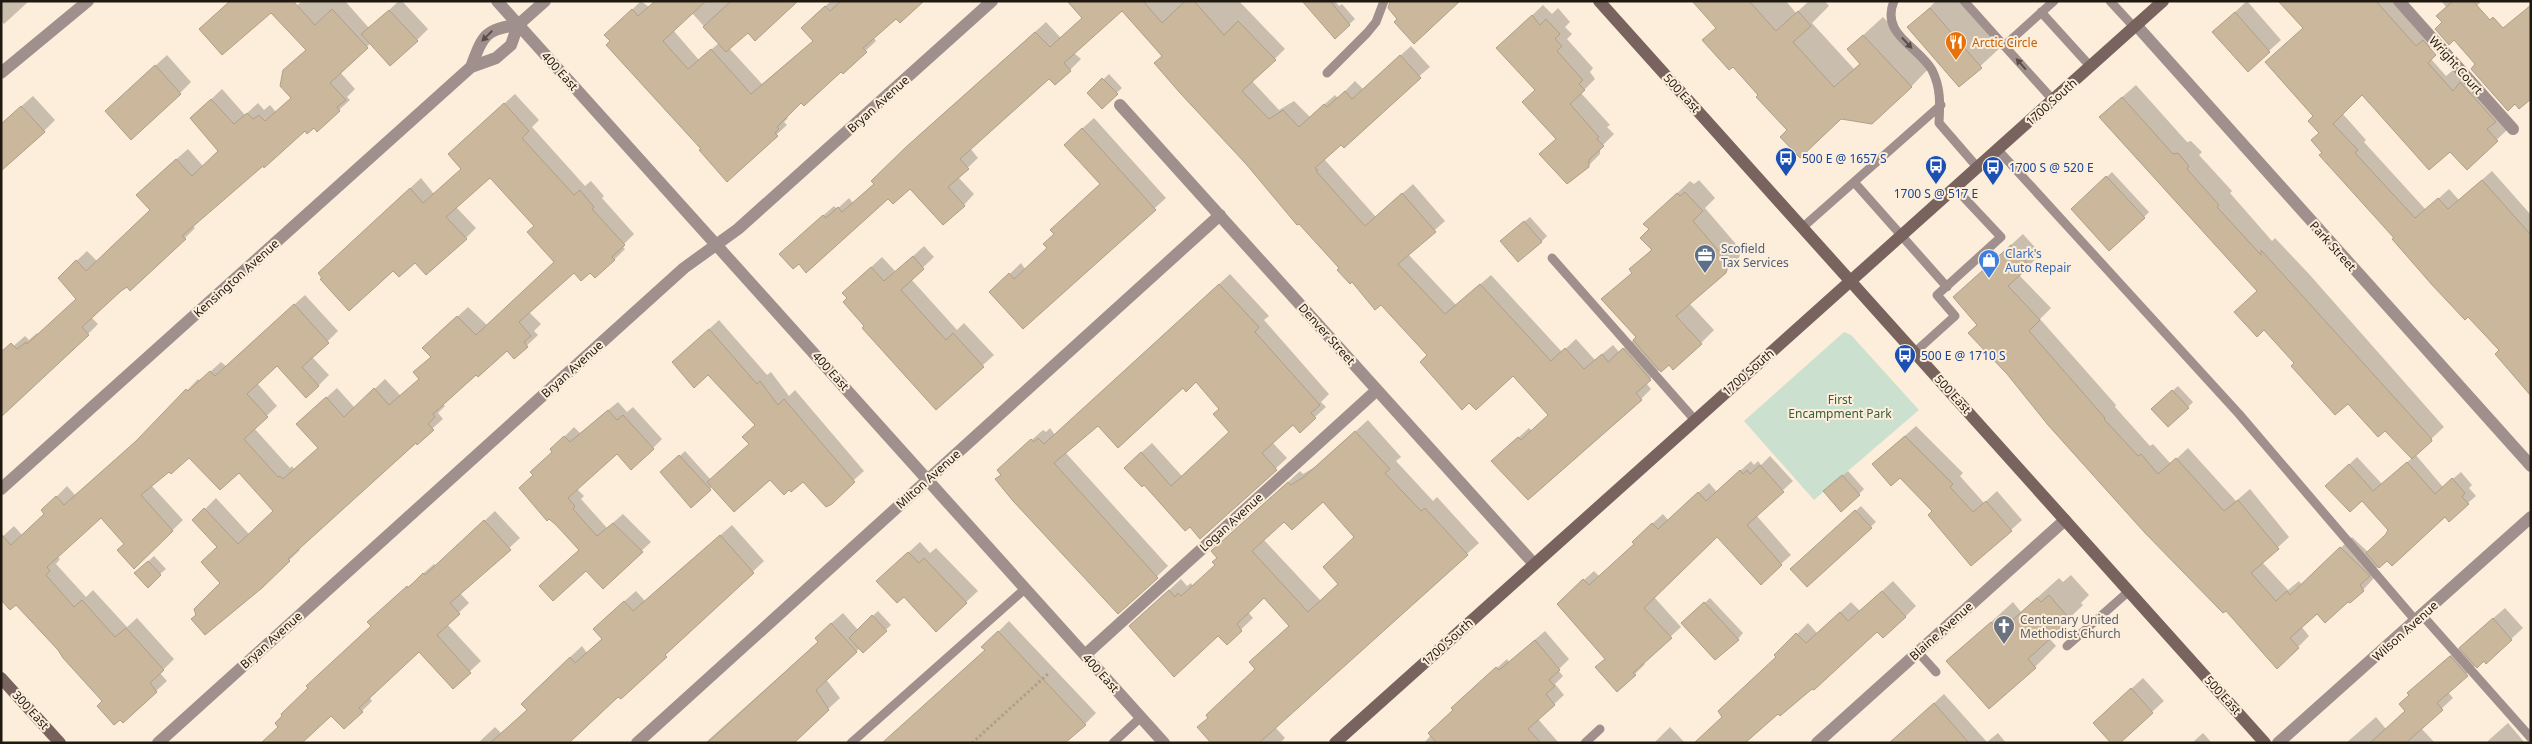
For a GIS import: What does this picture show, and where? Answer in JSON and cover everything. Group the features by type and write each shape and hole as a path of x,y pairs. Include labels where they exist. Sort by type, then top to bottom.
{"street":[{"path":"1,73 88,1"},
{"name":"400 East","path":"497,1 1164,743"},
{"name":"Kensington Avenue","path":"471,66 496,58 511,45 518,26 545,1"},
{"name":"Bryan Avenue","path":"158,743 684,268 738,229 992,1"},
{"name":"500 East","path":"1599,1 2265,743"},
{"name":"1700 South","path":"1334,743 1694,419 1852,282 2163,1"},
{"name":"Wright Court","path":"2399,1 2513,129"},
{"name":"Kensington Avenue","path":"1,490 471,66 482,41 495,28 518,26"},
{"name":"Park Street","path":"2135,26 2531,466"},
{"name":"Denver Street","path":"1120,105 1534,564"},
{"name":"Milton Avenue","path":"636,743 1220,215"},
{"name":"Logan Avenue","path":"1085,655 1377,390"},
{"name":"Wilson Avenue","path":"2278,743 2531,517"},
{"name":"Blaine Avenue","path":"1817,743 2066,520"},
{"name":"300 East","path":"1,678 60,743"}],"lane":[{"path":"1327,73 1376,22 1384,1"},
{"path":"1894,1 1889,12 1891,24 1931,70 1938,88 1940,104 1939,123 1978,168"},
{"path":"1964,1 2054,100"},
{"path":"2004,46 2054,1"},
{"path":"2110,1 2135,26"},
{"path":"2041,12 2090,66"},
{"path":"1803,227 1940,104"},
{"path":"1998,150 2239,414 2419,618 2531,738"},
{"path":"1854,182 1947,287"},
{"path":"1915,352 1955,316 1937,296 2001,237 1956,188"},
{"path":"1552,258 1694,419"},
{"path":"851,743 1026,588"},
{"path":"2067,646 2129,591"},
{"path":"1918,652 1936,672"},
{"path":"1113,743 1141,717"},
{"path":"1585,743 1600,729"}],"path":[{"path":"972,743 1049,673"}],"green space":[{"name":"First Encampment Park","path":"1844,332 1851,335 1919,410 1814,500 1744,421"}],"building":[{"path":"230,1 293,1 315,25 332,9 368,48 330,83 346,100 337,107 340,111 317,132 314,128 307,134 305,131 264,168 263,166 182,236 186,239 130,291 127,287 121,291 82,327 89,335 1,417 1,352 11,343 17,349 26,342 27,344 76,299 58,278 76,260 86,271 150,210 136,195 176,159 192,176 218,151 190,118 211,99 234,124 247,113 253,119 259,115 265,121 291,98 280,86 283,70 306,50 271,13 222,55 199,29"},
{"path":"655,1 706,1 663,41 688,69 711,49 751,94 813,41 801,28 825,6 830,11 841,1 924,1 900,23 896,19 863,48 867,52 843,74 841,72 804,106 801,103 777,127 779,129 775,133 778,136 727,182 699,150 701,149 606,45 610,41 604,35 632,9 638,16"},
{"path":"731,1 798,1 755,41 748,33 726,52 703,27"},
{"path":"1067,1 1143,1 1162,23 1185,1 1194,1 1224,35 1238,21 1276,60 1242,91 1269,119 1283,110 1299,127 1324,104 1327,107 1345,91 1352,99 1400,55 1421,78 1344,148 1341,145 1315,168 1318,170 1316,171 1365,226 1402,193 1436,232 1398,264 1445,314 1480,284 1551,361 1565,348 1584,369 1602,354 1608,362 1623,348 1651,380 1636,393 1642,400 1528,500 1491,461 1518,437 1521,440 1548,415 1513,376 1476,410 1469,403 1462,410 1420,362 1427,355 1381,305 1375,310 1352,282 1350,284 1337,270 1339,268 1299,224 1297,225 1246,164 1154,63 1162,56 1122,11 1064,63 1071,71 1055,85 1049,79 960,159 969,169 948,187 965,206 943,225 910,189 893,204 888,199 806,273 799,264 793,269 779,254 823,215 826,218 838,207 842,212 874,184 871,181 906,147 1035,32 1050,47 1082,18"},
{"path":"1302,1 1330,1 1350,25 1335,39"},
{"path":"1390,1 1460,1 1414,44 1394,22 1397,19 1388,8"},
{"path":"1692,1 1749,1 1776,31 1798,11 1811,26 1793,42 1834,87 1860,64 1847,49 1863,35 1912,87 1872,124 1841,119 1800,158 1780,137 1787,130 1756,97 1758,95 1733,67 1729,70 1702,40 1716,28"},
{"path":"2278,1 2376,1 2416,46 2423,40 2436,55 2428,63 2453,91 2460,82 2496,122 2487,129 2498,141 2467,170 2450,152 2429,170 2362,95 2333,124 2358,150 2355,153 2415,218 2438,198 2448,209 2482,180 2531,235 2531,396 2495,354 2499,350 2468,317 2465,320 2433,286 2392,239 2394,238 2319,155 2322,153 2311,140 2319,133 2308,121 2313,116 2265,62 2303,28"},
{"path":"2453,1 2473,1 2490,20 2493,17 2503,28 2531,5 2531,99 2519,109 2515,104 2508,111 2471,69 2475,64 2454,40 2449,45 2435,29 2442,22 2436,16"},
{"path":"1930,8 1982,68 1959,87 1907,27"},
{"path":"389,10 418,41 390,66 361,34"},
{"path":"2235,12 2270,52 2248,72 2212,32"},
{"path":"1532,15 1540,25 1546,19 1560,34 1555,39 1562,46 1557,51 1583,80 1579,84 1585,90 1570,104 1599,137 1597,139 1604,146 1589,160 1589,167 1567,184 1539,154 1556,139 1522,102 1535,90 1496,48"},
{"path":"155,65 181,94 131,140 105,111"},
{"path":"1102,78 1118,94 1102,109 1087,93"},
{"path":"2122,97 2173,154 2178,153 2189,166 2187,169 2219,205 2217,207 2261,255 2261,250 2431,438 2432,441 2412,459 2385,431 2378,437 2348,404 2335,415 2291,366 2294,363 2264,330 2257,337 2234,312 2257,291 2099,117"},
{"path":"504,103 529,131 522,138 574,195 580,190 594,207 592,209 625,245 612,257 615,260 595,278 590,273 581,281 574,273 519,322 531,336 524,342 528,347 514,359 507,351 478,377 476,375 433,414 435,417 428,424 434,430 417,445 416,443 288,559 290,561 262,588 205,635 191,619 196,615 194,609 220,583 201,562 217,547 192,520 204,508 238,544 273,511 239,473 220,490 189,458 171,474 169,472 141,495 173,531 134,569 117,550 124,544 101,518 47,567 50,571 46,575 74,607 82,600 115,637 126,628 164,670 150,683 157,692 123,723 120,720 114,725 97,706 102,701 58,650 16,605 10,610 1,600 1,534 11,545 44,514 41,510 56,496 64,505 136,441 186,389 188,391 210,371 215,376 294,304 329,343 302,367 319,386 306,398 277,366 247,394 268,417 244,439 278,477 280,476 283,479 318,448 296,424 326,397 344,417 374,388 389,405 419,379 413,372 431,357 422,348 457,316 476,335 554,262 527,232 534,226 490,178 446,217 467,239 426,275 415,263 399,277 393,271 349,311 320,279 322,278 318,273 410,188 423,203 461,169 448,154"},
{"path":"21,106 45,132 1,171 1,124"},
{"path":"1082,128 1156,210 1023,329 989,292 1009,273 1014,279 1047,248 1043,244 1054,234 1050,230 1100,184 1064,145"},
{"path":"2106,176 2145,218 2109,251 2071,209"},
{"path":"1685,192 1703,211 1693,221 1729,263 1726,273 1676,316 1702,344 1673,370 1669,365 1661,372 1633,340 1636,337 1601,299 1632,273 1629,269 1652,250 1640,238 1649,229 1643,224 1677,193 1680,196"},
{"path":"1524,221 1542,242 1518,262 1500,241"},
{"path":"2011,245 2030,266 2008,286 2040,320 2029,331 2104,419 2138,456 2141,454 2158,474 2176,458 2224,511 2238,500 2279,549 2251,573 2276,601 2287,591 2290,595 2340,547 2370,576 2360,585 2364,591 2350,603 2348,602 2325,623 2317,614 2290,638 2299,648 2277,669 2226,611 2223,613 2145,533 2048,425 2007,374 1968,333 1977,325 1953,297"},
{"path":"913,256 924,269 901,290 946,340 953,333 984,367 936,410 862,328 864,326 843,302 847,298 842,293 871,267 884,281"},
{"path":"1219,284 1259,327 1255,332 1320,405 1311,413 1316,418 1300,433 1293,425 1262,453 1277,470 1200,539 1190,527 1185,531 1144,485 1142,487 1124,468 1141,452 1171,486 1229,432 1213,414 1219,409 1196,382 1186,392 1183,388 1118,448 1098,426 1054,463 1158,578 1118,614 1013,501 995,479 1001,475 997,470 1031,439 1034,442 1038,438 1044,444"},
{"path":"709,329 757,384 760,381 778,405 784,399 855,482 832,504 826,507 803,482 784,495 770,480 734,512 707,482 749,444 742,437 755,425 708,375 694,388 672,362"},
{"path":"2172,390 2189,408 2168,427 2151,409"},
{"path":"608,410 617,420 623,415 654,449 631,470 617,454 568,498 575,506 573,509 597,536 613,523 643,552 603,589 586,571 553,601 539,586 579,550 556,525 549,519 547,521 519,488 533,475 530,472 552,452 550,449 564,436 570,442"},
{"path":"1355,431 1390,469 1385,473 1421,511 1425,508 1468,555 1259,743 1211,743 1197,727 1208,718 1206,715 1255,669 1249,662 1289,626 1264,598 1237,624 1242,631 1227,645 1218,636 1174,677 1129,626 1169,590 1175,597 1178,593 1181,596 1215,565 1212,562 1217,558 1211,551 1288,482 1291,485 1305,476","holes":["1323,502 1354,537 1323,567 1338,584 1308,612 1252,551 1284,522 1292,530"]},
{"path":"1905,436 1953,484 1950,487 1973,512 1986,501 2012,531 1971,566 1928,515 1932,511 1900,478 1891,486 1872,464"},
{"path":"679,455 711,490 691,508 660,472"},
{"path":"2407,462 2435,494 2452,478 2465,493 2462,497 2469,504 2449,522 2445,517 2392,566 2387,561 2379,568 2366,553 2388,530 2362,501 2350,512 2325,486 2349,464 2373,491"},
{"path":"1760,465 1784,492 1747,525 1782,565 1761,585 1717,537 1644,608 1672,638 1633,673 1636,675 1617,692 1595,667 1605,659 1557,604 1583,579 1589,585 1634,544 1632,542 1652,523 1658,529 1698,492 1706,501 1740,470 1743,474 1747,470 1750,474"},
{"path":"1842,475 1860,495 1841,512 1823,491"},
{"path":"1855,510 1872,528 1807,587 1790,569"},
{"path":"484,520 511,550 450,603 460,614 437,635 471,673 453,689 419,652 359,708 363,712 344,729 331,716 302,743 261,743 278,727 275,723 282,716 281,714 308,688 306,686 371,626 367,622 423,573 425,575"},
{"path":"720,535 754,573 665,655 667,657 621,699 618,697 569,743 490,743 527,710 521,704 570,657 575,663 602,639 593,629 624,601 633,611"},
{"path":"908,552 919,563 924,558 967,603 936,632 904,597 897,603 876,581"},
{"path":"148,561 161,575 148,588 134,573"},
{"path":"1882,591 1906,617 1883,638 1877,632 1814,690 1812,689 1780,716 1778,714 1745,743 1694,743 1722,717 1718,711 1776,657 1774,655 1796,633 1806,643 1840,612 1848,621"},
{"name":"Centenary United Methodist Church","path":"2049,595 2068,617 2060,624 2063,627 2028,659 2036,668 1989,709 1946,661 1991,622 1999,632 2037,598 2041,602"},
{"path":"1704,602 1739,640 1715,660 1681,623"},
{"path":"872,615 887,631 863,653 849,638"},
{"path":"2493,618 2512,640 2486,664 2484,661 2477,668 2459,648"},
{"path":"831,623 857,652 816,690 829,710 794,743 707,743 818,642 815,638"},
{"path":"998,631 1086,725 1065,743 882,743 985,650 981,647"},
{"path":"1535,640 1560,670 1549,680 1555,686 1546,694 1555,705 1528,729 1541,743 1437,743 1428,733 1453,710 1451,708 1496,667 1499,670"},
{"path":"2450,656 2468,676 2437,703 2443,710 2406,743 2370,743 2405,711 2399,704 2409,695 2407,693"},
{"path":"2131,688 2153,713 2120,743 2111,743 2093,723"},
{"path":"1934,703 1969,743 1889,743"}],"place":[{"name":"Arctic Circle","path":"1956,61"},
{"name":"500 E @ 1657 S","path":"1786,177"},
{"name":"1700 S @ 517 E","path":"1936,185"},
{"name":"1700 S @ 520 E","path":"1993,186"},
{"name":"Scofield Tax Services","path":"1705,274"},
{"name":"Clark's Auto Repair","path":"1989,279"},
{"name":"500 E @ 1710 S","path":"1905,374"},
{"name":"Centenary United Methodist Church","path":"2004,645"}]}
